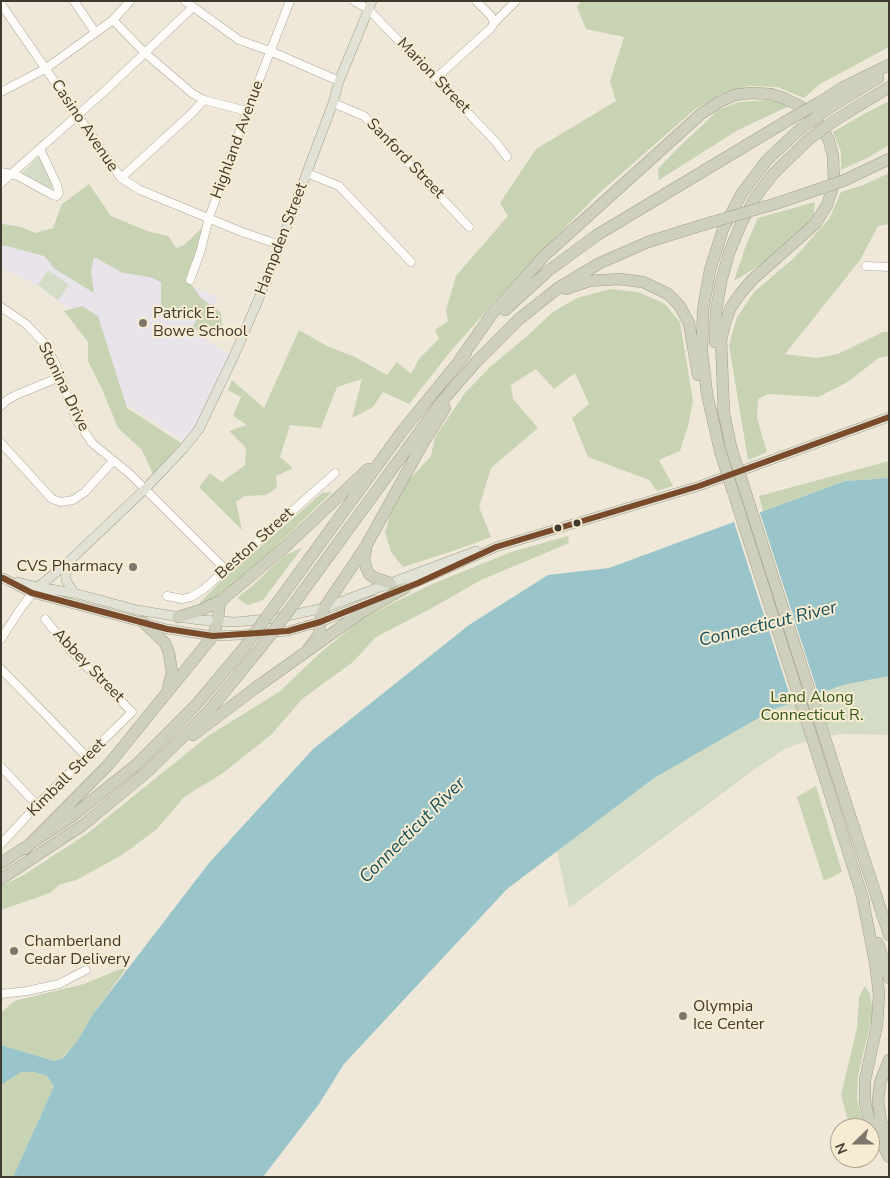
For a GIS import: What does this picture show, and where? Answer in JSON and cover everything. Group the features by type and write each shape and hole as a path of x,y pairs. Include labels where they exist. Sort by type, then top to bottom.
{"highway":[{"path":"713,426 704,372 702,331 706,290 713,260 725,224 745,189 767,160 823,106 848,85 889,65"},
{"path":"1,863 25,849 88,805 151,751 195,706 243,649 426,400 461,358 518,298 548,271 575,250 632,213 790,119 823,106 889,72"},
{"path":"889,87 834,120 808,139 780,166 755,198 740,224 726,262 717,302 715,332 717,373 731,447 889,935"},
{"path":"461,358 492,314 549,251 701,114 719,102 735,95 750,93 771,94 800,106 821,126 829,141 833,156 834,183 828,205 815,224 749,283 731,307 725,323 720,347 724,413"},
{"path":"147,772 207,713 262,646 445,397 476,362 518,320 549,294 592,267 638,246 825,188 889,159"},
{"path":"518,320 550,298 569,288 589,281 624,279 643,282 660,289 676,301 687,319 700,384 720,451 889,978"},
{"path":"306,652 319,635 324,608 366,546 428,434 476,362"},
{"path":"178,617 202,610 222,600 285,547 391,447"},
{"path":"366,546 364,558 370,574 375,578 390,583"},
{"path":"1,879 83,825 214,719 306,652 362,612 405,588"},
{"path":"25,849 98,776 213,636 218,621 217,612 222,600"},
{"path":"143,622 165,643 169,653 172,672 168,692"},
{"path":"874,888 889,922"},
{"path":"862,896 876,969 878,994 876,1025 865,1080 865,1102 870,1122 889,1157"},
{"path":"889,1061 882,1077 881,1094 884,1110 889,1122"},
{"path":"889,1061 880,1083 878,1101 881,1122 889,1140"}],"main road":[{"name":"Hampden Street","path":"35,590 65,565 145,489 184,448 198,429 250,323 308,173 339,81 370,5"},
{"path":"2,577 35,590 167,629 213,636 267,634 320,622 405,588 496,547 687,490 889,417"},
{"path":"35,590 74,593 137,610 178,617 235,622 277,618 324,608 482,549 496,547"},
{"path":"65,565 66,580 74,593"}],"street":[{"path":"74,1 95,32"},
{"path":"1,92 45,69 113,20 130,1"},
{"path":"185,1 234,36 339,81"},
{"name":"Highland Avenue","path":"190,280 200,254 209,218 247,111 290,1"},
{"name":"Marion Street","path":"354,1 370,5 435,79 507,156"},
{"path":"476,1 491,16 494,23"},
{"path":"435,79 491,28 514,2"},
{"name":"Casino Avenue","path":"1,4 121,178 140,190 280,245"},
{"path":"1,183 78,115 193,7"},
{"path":"113,20 145,53 192,94 204,100 247,111"},
{"path":"121,178 204,100"},
{"name":"Sanford Street","path":"333,102 364,116 469,227"},
{"path":"1,172 18,176 57,196 59,193 57,185 40,149"},
{"path":"308,173 339,186 411,262"},
{"path":"866,266 889,267"},
{"name":"Stonina Drive","path":"1,307 26,324 46,344 73,412 92,443 130,474 226,570"},
{"path":"1,406 16,395 60,378"},
{"path":"1,444 52,499 60,502 73,500 86,492 113,461"},
{"name":"Beston Street","path":"167,596 182,599 191,597 204,589 335,473"},
{"path":"1,639 35,590"},
{"name":"Abbey Street","path":"45,620 70,650 132,712"},
{"path":"1,669 87,757"},
{"name":"Kimball Street","path":"1,844 37,805 132,712"},
{"path":"1,767 37,805"},
{"path":"1,994 59,984 86,970"}],"shaded area":[{"name":"Patrick E. Bowe School","path":"1,221 18,227 58,249 82,227 179,282 218,296 201,337 230,354 194,428 183,441 118,399 92,341 70,310 32,282 1,268"}],"green space":[{"path":"581,1 889,1 889,47 820,84 804,98 777,87 749,86 721,94 694,110 597,195 551,242 451,351 409,404 383,392 373,407 352,418 362,379 337,387 321,428 290,425 280,457 293,468 276,476 277,488 266,495 245,496 236,502 242,530 199,487 210,473 222,482 245,465 246,448 229,431 247,425 233,416 241,397 228,390 232,380 264,408 299,330 387,375 397,362 411,374 419,359 439,339 435,330 448,321 446,310 456,276 508,216 500,203 536,149 616,101 610,81 624,37 586,29 577,7"},
{"path":"769,100 789,106 738,130 659,180 658,169 718,110 739,102"},
{"path":"889,101 889,145 841,170 841,152 833,132"},
{"path":"40,155 53,187 49,190 21,174"},
{"path":"889,173 889,224 878,226 860,260 785,354 817,358 838,354 883,332 889,332 889,356 879,358 846,383 818,397 768,394 758,399 757,418 767,452 748,460 729,345 737,317 754,292 794,258 829,219 841,192 863,185"},
{"path":"89,184 111,216 147,231 168,236 176,248 184,245 203,227 187,278 201,298 221,313 222,329 211,337 192,328 200,314 181,306 174,314 161,305 161,282 150,277 123,273 94,257 91,271 94,293 55,269 44,256 1,246 1,222 35,233 53,228 62,204"},
{"path":"815,202 813,221 768,260 734,281 758,218"},
{"path":"48,270 69,285 58,300 38,285"},
{"path":"610,289 638,292 665,304 680,322 693,401 680,451 659,460 673,486 657,491 649,480 588,457 572,418 589,404 575,373 554,389 536,369 511,385 513,399 538,428 491,468 479,507 491,537 403,567 391,552 385,533 391,512 406,483 431,456 435,437 465,393 490,367 553,312 577,298"},
{"path":"82,306 98,316 127,408 181,443 153,474 142,450 118,428 88,361 88,342 64,311"},
{"path":"889,461 889,478 845,481 763,511 759,496"},
{"path":"332,492 252,570 217,596 197,606 220,582 322,493"},
{"path":"568,536 569,543 481,580 376,637 353,662 302,699 272,734 223,773 184,797 157,829 122,855 76,880 59,885 50,893 1,910 1,886 24,875 88,833 208,736 279,692 320,653 363,618 430,585 511,552"},
{"path":"302,548 263,600 248,605 237,598 285,555"},
{"name":"Land Along Connecticut R.","path":"889,676 889,735 841,734 808,740 785,749 755,769 569,908 557,851 753,698 843,685"},
{"path":"816,786 842,872 824,881 797,797"},
{"path":"128,966 93,1014 78,1040 62,1058 54,1061 1,1045 1,1013 14,1001 84,984"},
{"path":"865,986 870,994 873,1013 858,1075 857,1099 862,1118 847,1118 841,1095 857,1028 859,997"},
{"path":"21,1072 33,1072 47,1076 54,1086 13,1177 1,1177 1,1085"}],"water":[{"name":"Connecticut River","path":"889,478 889,676 843,685 774,709 654,778 507,889 344,1064 319,1104 263,1177 13,1177 54,1086 47,1076 33,1072 21,1072 1,1085 1,1045 54,1061 63,1058 78,1040 93,1014 209,863 313,749 469,625 548,575 609,568 845,481"}],"pier":[{"path":"759,510 819,696 793,705 733,519"}],"transit line":[{"path":"3,578 32,593 167,629 213,636 288,631 320,622 418,583 496,547 699,486 889,417"}],"place":[{"name":"Patrick E. Bowe School","path":"143,323"},
{"name":"CVS Pharmacy","path":"133,567"},
{"name":"Chamberland Cedar Delivery","path":"14,951"},
{"name":"Olympia Ice Center","path":"683,1016"}]}
